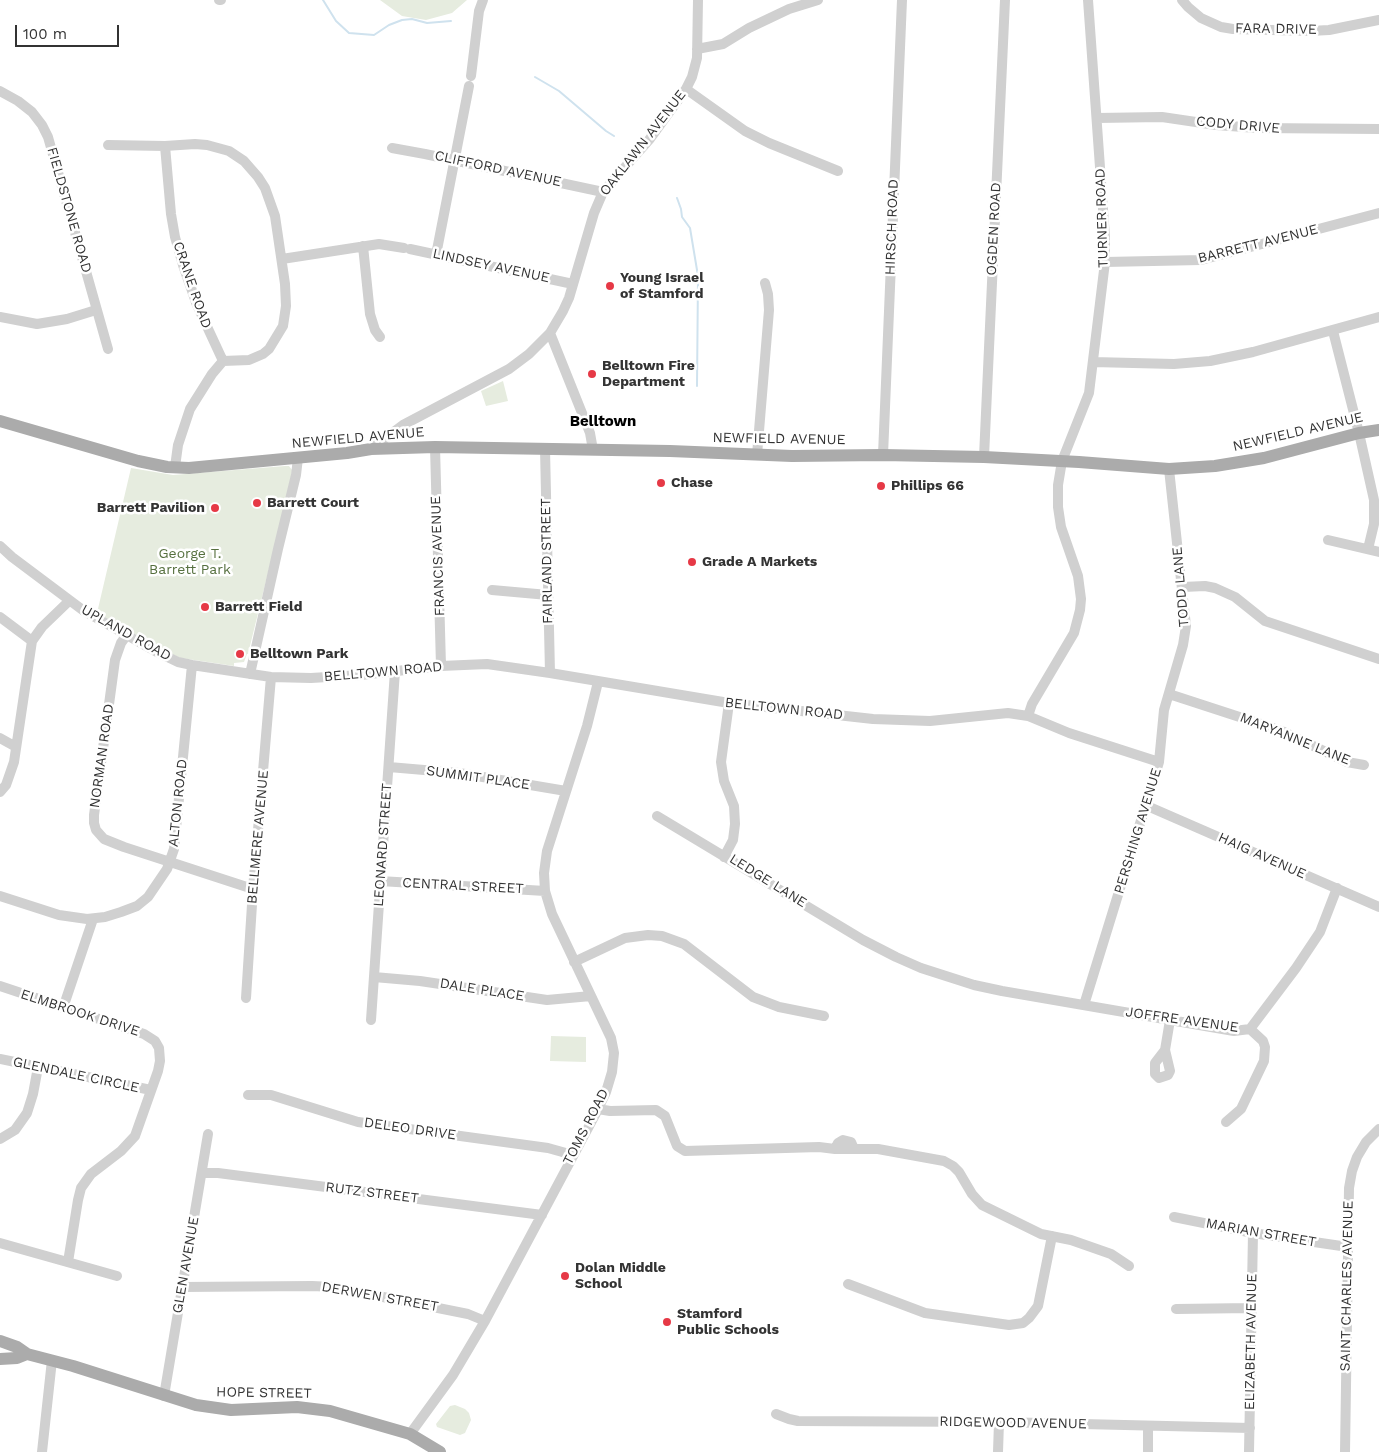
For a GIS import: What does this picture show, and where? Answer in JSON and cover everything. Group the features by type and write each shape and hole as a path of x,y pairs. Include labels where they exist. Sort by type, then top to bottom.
{"main road":[{"name":"NEWFIELD AVENUE","path":"0,421 128,459 148,464 175,467 200,467 298,458 371,449 435,447 670,451 757,455 984,457 1169,469 1216,466 1264,458 1359,433 1379,430"},
{"name":"HOPE STREET","path":"0,1341 17,1347 27,1354 196,1405 221,1410 284,1407 320,1409 368,1420 410,1434 440,1452"},
{"name":"HOPE STREET","path":"0,1358 17,1358 27,1354"}],"street":[{"path":"436,255 470,81 479,11 483,0"},
{"name":"OAKLAWN AVENUE","path":"371,449 403,425 509,369 533,350 550,332 563,311 594,213 603,192 646,144 686,89 694,71 697,49 698,0"},
{"path":"697,49 723,44 790,4 818,0"},
{"name":"HIRSCH ROAD","path":"883,455 902,0"},
{"name":"OGDEN ROAD","path":"984,457 1004,0"},
{"name":"TURNER ROAD","path":"1062,461 1086,401 1094,362 1105,262 1105,237 1088,0"},
{"name":"FARA DRIVE","path":"1182,0 1201,18 1221,27 1234,29 1310,31 1349,27 1379,20"},
{"path":"686,89 745,130 769,143 838,171"},
{"name":"FIELDSTONE ROAD","path":"0,91 18,101 32,112 48,137 108,349"},
{"name":"CODY DRIVE","path":"1097,118 1162,117 1216,125 1257,128 1379,129"},
{"path":"108,146 208,145 229,150 244,160 258,177 270,200 275,216 282,259 286,306 284,326 269,349 263,354 249,360 223,361 190,409 178,445 175,467"},
{"name":"CRANE ROAD","path":"165,146 175,237 198,305 223,361"},
{"name":"CLIFFORD AVENUE","path":"392,148 603,192"},
{"name":"BARRETT AVENUE","path":"1105,262 1201,260 1379,213"},
{"name":"LINDSEY AVENUE","path":"282,259 379,244 407,248 573,284"},
{"path":"363,246 370,314 375,330 380,337"},
{"path":"757,455 769,310 765,283"},
{"path":"0,317 38,324 67,319 96,310"},
{"path":"1094,362 1174,364 1210,360 1253,352 1379,317"},
{"path":"1333,331 1359,433 1375,511 1368,548"},
{"path":"550,332 590,433 593,450"},
{"name":"FRANCIS AVENUE","path":"435,447 441,666"},
{"name":"FAIRLAND STREET","path":"544,449 550,673"},
{"path":"250,674 296,476 298,458"},
{"path":"1028,716 1032,704 1074,633 1080,610 1078,576 1058,514 1058,485 1062,461"},
{"name":"TODD LANE","path":"1160,762 1164,710 1183,645 1186,626 1169,469"},
{"path":"1328,540 1379,552"},
{"name":"UPLAND ROAD","path":"0,546 69,601 126,636 172,659 192,666 271,677"},
{"path":"1183,586 1216,588 1235,598 1265,621 1379,659"},
{"path":"492,590 548,595"},
{"path":"0,792 11,774 32,641 42,627 69,601"},
{"path":"0,617 32,641"},
{"name":"NORMAN ROAD","path":"126,636 121,643 115,660 94,824 96,830 104,839 124,847 253,890"},
{"name":"BELLTOWN ROAD","path":"271,677 328,677 441,666 487,664 729,703 903,721 930,721 1008,713 1028,716"},
{"name":"ALTON ROAD","path":"0,896 59,915 80,919 93,919 121,912 142,902 158,883 170,862 175,842 192,666"},
{"name":"LEONARD STREET","path":"371,1020 395,671"},
{"name":"BELLMERE AVENUE","path":"246,998 271,677"},
{"name":"TOMS ROAD","path":"410,1434 453,1375 485,1321 598,1109 612,1072 614,1053 609,1031 590,996 552,914 545,891 545,863 587,726 598,682"},
{"name":"MARYANNE LANE","path":"1168,694 1268,726 1347,762 1364,765"},
{"name":"LEDGE LANE","path":"729,703 721,762 724,781 734,806 736,824 733,840 724,856 896,957 950,977"},
{"name":"PERSHING AVENUE","path":"1028,716 1070,733 1160,762 1084,1005"},
{"path":"0,738 16,747"},
{"name":"SUMMIT PLACE","path":"389,767 460,773 566,791"},
{"name":"HAIG AVENUE","path":"1146,804 1379,907"},
{"path":"657,816 724,856"},
{"name":"CENTRAL STREET","path":"380,881 545,891"},
{"name":"JOFFRE AVENUE","path":"950,977 974,985 1170,1020 1234,1031 1250,1029 1312,946 1320,932 1338,888"},
{"path":"63,1008 93,919"},
{"path":"574,962 625,938 648,934 662,936 684,944 753,997 779,1007 824,1016"},
{"name":"DALE PLACE","path":"374,977 420,981 547,1000 590,996"},
{"name":"ELMBROOK DRIVE","path":"0,986 144,1034 151,1038 157,1044 160,1062 151,1090"},
{"path":"1165,1050 1170,1020"},
{"path":"1226,1122 1241,1109 1264,1061 1265,1047 1263,1041 1250,1029"},
{"name":"GLENDALE CIRCLE","path":"0,1059 151,1090"},
{"path":"0,1139 15,1130 27,1113 38,1067"},
{"path":"68,1262 78,1200 82,1188 91,1174 121,1151 134,1136 151,1090"},
{"name":"DELEO DRIVE","path":"248,1095 271,1095 358,1122 548,1148 573,1155"},
{"path":"598,1109 610,1111 656,1110 665,1116 677,1146 685,1151 819,1147 884,1150 944,1161 959,1172 972,1194 982,1205 1030,1229 1071,1240 1111,1254 1130,1266"},
{"name":"SAINT CHARLES AVENUE","path":"1345,1452 1349,1188 1357,1157 1366,1142 1379,1129"},
{"name":"GLEN AVENUE","path":"164,1396 208,1134"},
{"name":"RUTZ STREET","path":"202,1173 218,1173 542,1215"},
{"name":"MARIAN STREET","path":"1174,1218 1254,1233 1348,1247"},
{"name":"ELIZABETH AVENUE","path":"1249,1452 1254,1233"},
{"path":"848,1284 925,1313 1009,1325 1023,1323 1038,1306 1052,1236"},
{"path":"0,1243 118,1276"},
{"name":"DERWEN STREET","path":"182,1286 333,1287 468,1314 485,1321"},
{"path":"1176,1309 1251,1308"},
{"path":"42,1452 52,1360"},
{"name":"RIDGEWOOD AVENUE","path":"776,1414 789,1420 798,1421 999,1422 1250,1428"},
{"path":"998,1452 999,1422"},
{"path":"1148,1426 1148,1452"}],"green space":[{"path":"380,0 467,0 452,13 426,20 402,16"},
{"path":"503,381 508,401 486,406 481,391"},
{"name":"George T. Barrett Park","path":"289,466 292,470 290,483 248,654 244,662 234,663 234,666 181,658 97,613 131,468 173,475"},
{"path":"551,1036 586,1037 586,1062 550,1061"},
{"path":"455,1405 465,1409 469,1413 471,1420 465,1433 460,1435 437,1427 436,1424 450,1406"}],"waterway":[{"path":"323,0 336,21 349,33 374,35 389,25 402,20 412,19 427,23 451,21"},
{"path":"535,77 559,91 614,136"},
{"path":"677,198 682,217 690,228 698,276 697,386"}],"place":[{"name":"Young Israel of Stamford","path":"610,286"},
{"name":"Belltown Fire Department","path":"592,374"},
{"name":"Chase","path":"661,483"},
{"name":"Phillips 66","path":"881,486"},
{"name":"Barrett Court","path":"257,503"},
{"name":"Barrett Pavilion","path":"215,508"},
{"name":"Grade A Markets","path":"692,562"},
{"name":"Barrett Field","path":"205,607"},
{"name":"Belltown Park","path":"240,654"},
{"name":"Dolan Middle School","path":"565,1276"},
{"name":"Stamford Public Schools","path":"667,1322"}],"district":[{"name":"Belltown","path":"603,422"}]}
